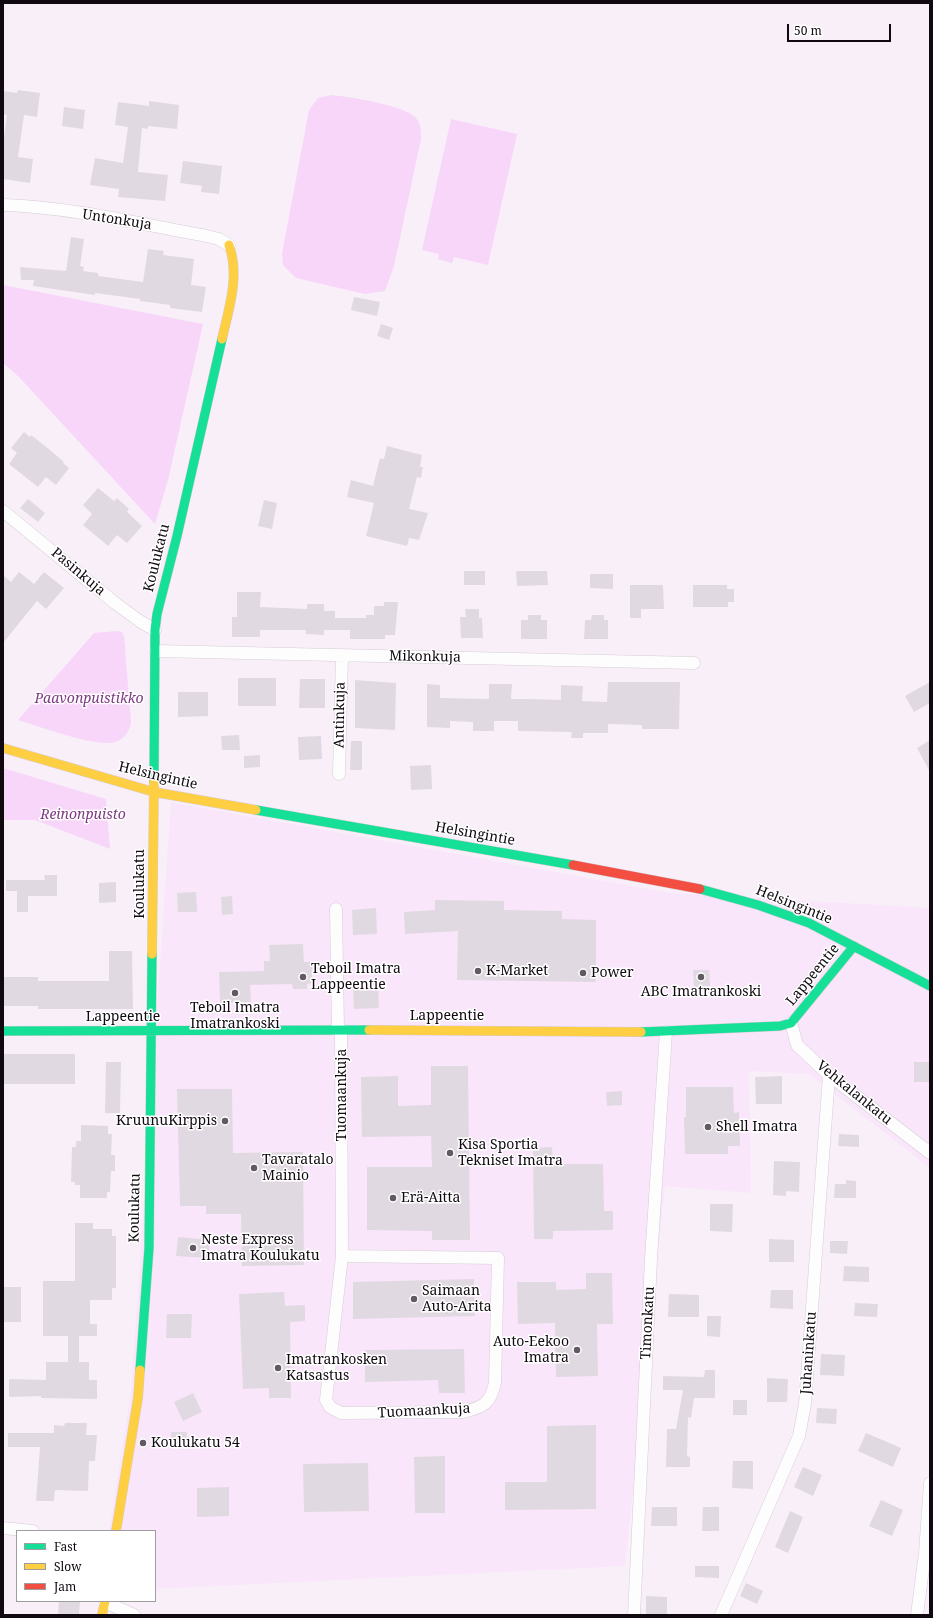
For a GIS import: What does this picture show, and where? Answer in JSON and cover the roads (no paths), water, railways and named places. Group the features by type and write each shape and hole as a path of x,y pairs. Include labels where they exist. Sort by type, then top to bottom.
{"street":[{"name":"Untonkuja","path":"3,205 23,206 124,221 207,236 219,239 229,246"},
{"name":"Koulukatu","path":"116,1530 138,1398 148,1264 157,614 232,295 236,273 235,259 229,246"},
{"name":"Pasinkuja","path":"3,511 115,602 141,622 156,630"},
{"name":"Mikonkuja","path":"156,651 694,663"},
{"name":"Antinkuja","path":"339,774 342,655"},
{"name":"Helsingintie","path":"3,748 154,792 669,882 732,897 776,910 811,924 902,973 930,986"},
{"name":"Tuomaankuja","path":"336,909 342,1256 326,1400 330,1407 341,1413 359,1414 463,1412 480,1408 492,1397 495,1383 498,1258 342,1256"},
{"name":"Lappeentie","path":"3,1031 339,1030 666,1032 780,1026 791,1023 854,946"},
{"name":"Vehkalankatu","path":"791,1023 797,1045 829,1075 930,1153"},
{"name":"Timonkatu","path":"634,1615 651,1259 666,1032"},
{"name":"Juhaninkatu","path":"721,1615 799,1436 805,1404 829,1075"},
{"path":"917,1615 925,1554 930,1483"},
{"path":"3,1528 23,1530"},
{"path":"102,1615 105,1602 134,1615"}],"place":[{"name":"K-Market","path":"478,971"},
{"name":"Power","path":"583,973"},
{"name":"Teboil Imatra Lappeentie","path":"303,977"},
{"name":"ABC Imatrankoski","path":"701,977"},
{"name":"Teboil Imatra Imatrankoski","path":"235,993"},
{"name":"KruunuKirppis","path":"225,1121"},
{"name":"Shell Imatra","path":"708,1127"},
{"name":"Kisa Sportia Tekniset Imatra","path":"450,1153"},
{"name":"Tavaratalo Mainio","path":"254,1168"},
{"name":"Erä-Aitta","path":"393,1198"},
{"name":"Neste Express Imatra Koulukatu","path":"193,1248"},
{"name":"Saimaan Auto-Arita","path":"414,1299"},
{"name":"Auto-Eekoo Imatra","path":"577,1350"},
{"name":"Imatrankosken Katsastus","path":"278,1368"},
{"name":"Koulukatu 54","path":"143,1443"}],"park label":[{"name":"Paavonpuistikko","path":"89,699"},
{"name":"Reinonpuisto","path":"83,815"}]}
